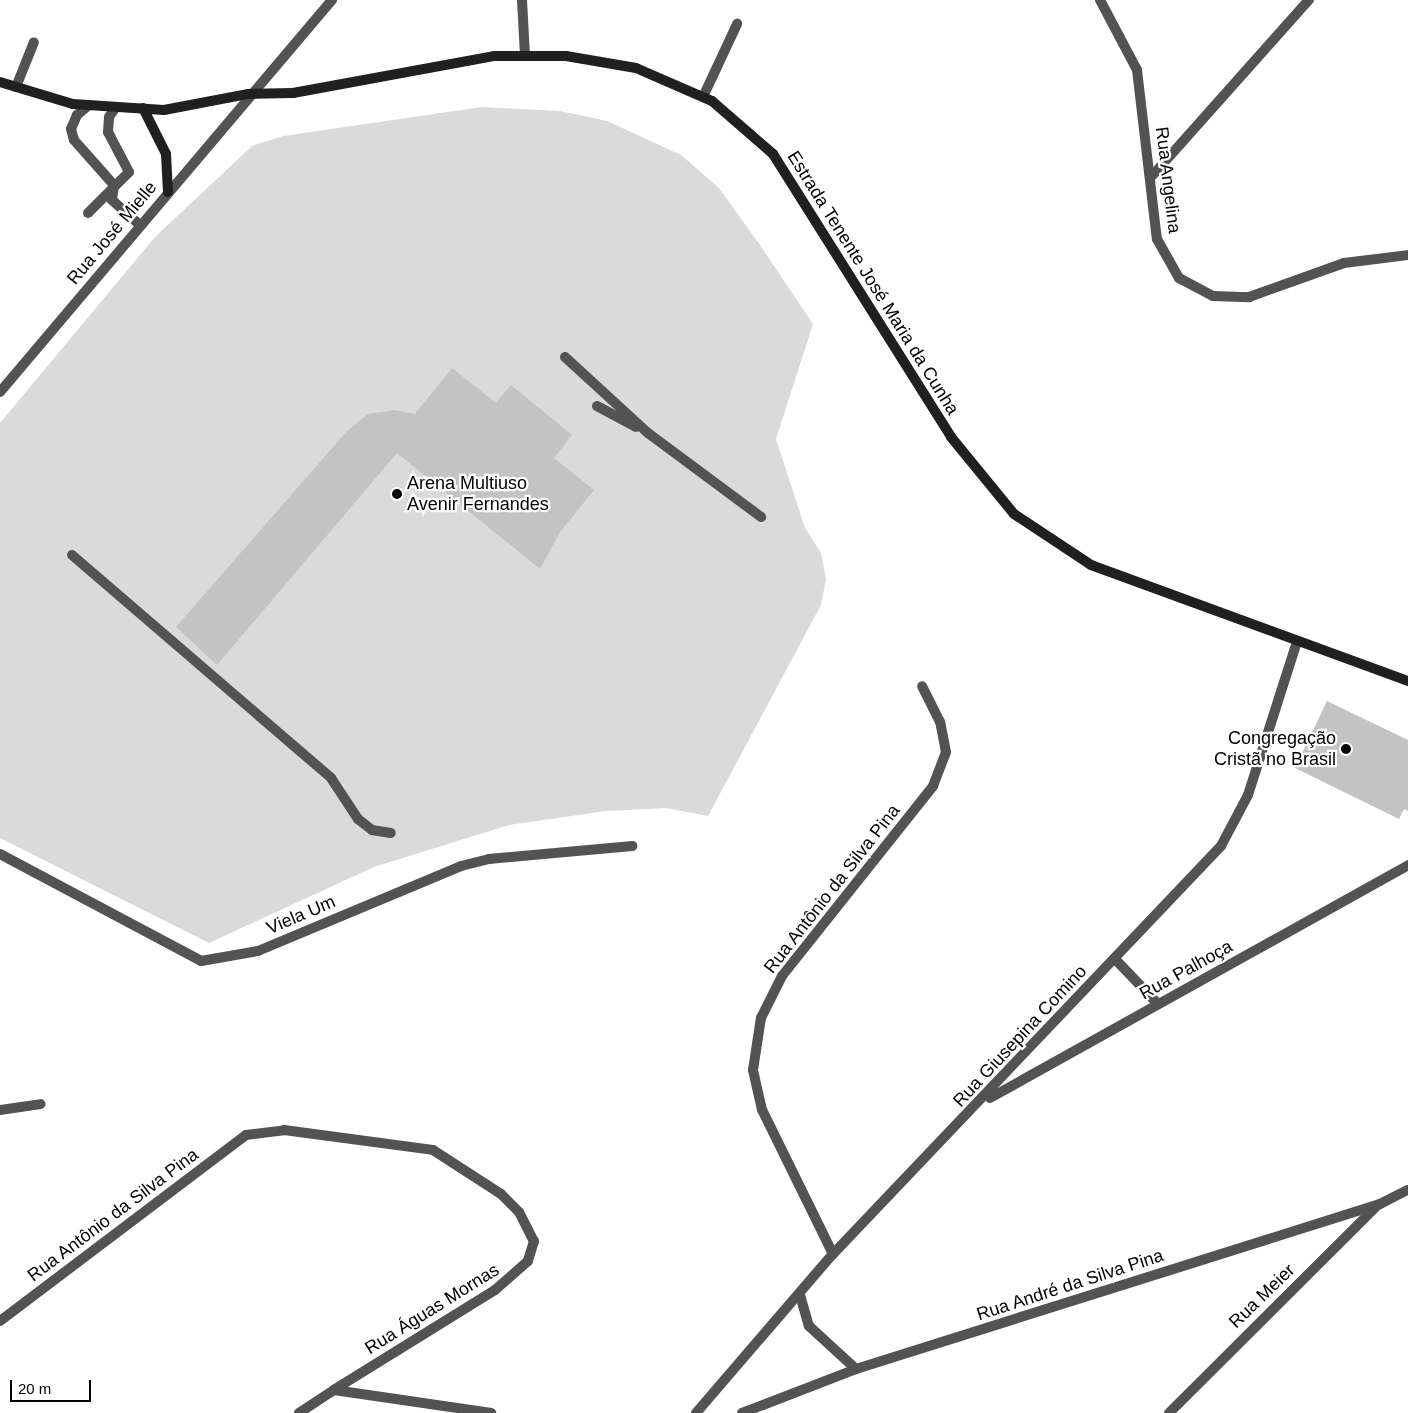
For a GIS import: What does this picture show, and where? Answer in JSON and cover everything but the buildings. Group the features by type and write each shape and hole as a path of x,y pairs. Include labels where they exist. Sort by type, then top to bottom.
{"main road":[{"name":"Estrada Tenente José Maria da Cunha","path":"0,82 89,105 164,110 248,94 293,93 494,56 566,56 636,68 703,97 773,154 951,437 1014,514 1091,565 1408,681"},
{"path":"143,108 166,154 168,192"}],"street":[{"name":"Rua José Mielle","path":"0,392 248,94 332,0"},
{"path":"522,0 525,55"},
{"name":"Rua Angelina","path":"1100,0 1137,70 1152,176 1157,239 1179,278 1213,296 1249,297 1344,262 1408,255"},
{"path":"1152,176 1308,0"},
{"path":"703,97 737,24"},
{"path":"16,87 34,42"},
{"path":"89,105 77,115 72,129 74,140 114,185 112,200 139,224"},
{"path":"88,213 129,172 108,132 109,117 116,107"},
{"path":"565,357 648,433 761,517"},
{"path":"597,406 648,433"},
{"path":"72,555 331,778 358,818 372,830 391,833"},
{"name":"Rua Giusepina Comino","path":"696,1413 800,1295 833,1254 980,1103 1221,846 1236,824 1297,640"},
{"name":"Rua Antônio da Silva Pina","path":"833,1254 762,1110 753,1070 761,1018 782,976 934,786 946,752 940,722 922,686"},
{"name":"Viela Um","path":"0,854 201,961 258,951 461,866 489,859 632,846"},
{"name":"Rua Palhoça","path":"980,1103 1408,865"},
{"path":"1115,959 1158,1004"},
{"path":"0,1110 41,1104"},
{"name":"Rua Águas Mornas","path":"246,1135 284,1130 434,1150 501,1194 520,1212 534,1241 528,1261 518,1274 334,1390"},
{"name":"Rua Antônio da Silva Pina","path":"0,1321 246,1135"},
{"name":"Rua André da Silva Pina","path":"742,1413 856,1369 1380,1204 1408,1190"},
{"name":"Rua Meier","path":"1169,1413 1380,1204"},
{"path":"800,1295 809,1326 856,1369"},
{"path":"299,1413 334,1390 491,1413"}],"shaded area":[{"name":"Arena Multiuso Avenir Fernandes","path":"482,107 560,111 607,121 681,155 719,188 760,245 813,324 776,439 805,528 821,553 826,579 821,605 708,816 666,808 606,811 509,825 374,867 209,943 0,838 0,423 155,237 252,146 283,136"}],"place":[{"name":"Arena Multiuso Avenir Fernandes","path":"397,494"},
{"name":"Congregação Cristã no Brasil","path":"1346,749"}]}
